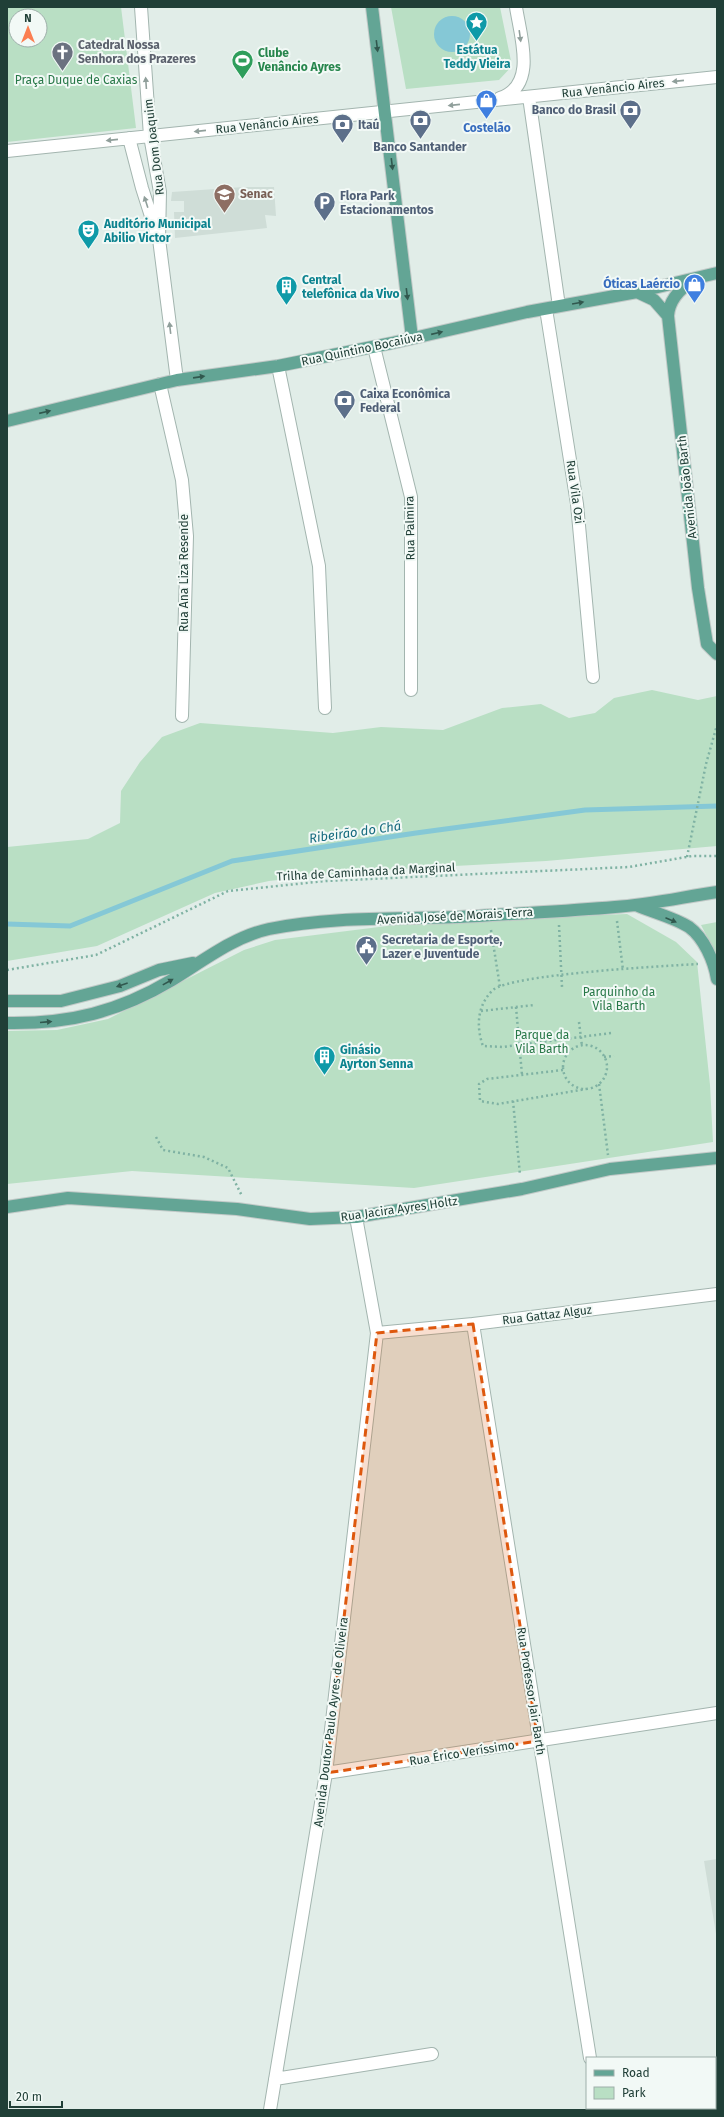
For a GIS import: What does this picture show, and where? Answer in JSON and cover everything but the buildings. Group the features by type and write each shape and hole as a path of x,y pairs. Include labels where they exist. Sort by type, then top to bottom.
{"main road":[{"path":"372,7 412,338"},
{"name":"Rua Quintino Bocaiúva","path":"7,421 177,380 278,366 374,347 559,306 637,292 717,273"},
{"name":"Avenida João Barth","path":"704,276 680,290 668,308 668,316 698,588 707,644 717,654"},
{"path":"637,292 654,300 668,316"},
{"name":"Avenida José de Morais Terra","path":"7,1023 70,1020 106,1012 165,984 234,942 251,935 294,925 616,907 717,892"},
{"path":"635,905 689,927 702,943 714,963 717,978"},
{"name":"Avenida José de Morais Terra","path":"7,1001 61,1001 120,986 159,970 200,962"},
{"name":"Rua Jacira Ayres Holtz","path":"7,1207 68,1198 250,1211 310,1219 356,1217 522,1189 610,1169 717,1158"}],"street":[{"name":"Rua Dom Joaquim","path":"141,7 150,136 160,192 159,239 177,380"},
{"path":"493,101 504,97 518,85 524,64 516,7"},
{"name":"Rua Venâncio Aires","path":"7,151 717,77"},
{"path":"529,97 559,306"},
{"name":"Rua Dom Joaquim","path":"129,138 142,188 159,239"},
{"name":"Rua Vila Ozi","path":"546,309 577,504 593,677"},
{"name":"Rua Palmira","path":"374,347 411,497 411,690"},
{"path":"278,366 319,566 325,708"},
{"name":"Rua Ana Liza Resende","path":"160,384 182,480 187,536 182,716"},
{"name":"Avenida Doutor Paulo Ayres de Oliveira","path":"270,2110 326,1773 377,1333 356,1217"},
{"name":"Rua Gattaz Alguz","path":"377,1333 473,1324 717,1294"},
{"name":"Rua Professor Jair Barth","path":"473,1324 538,1741 590,2057"},
{"name":"Rua Érico Veríssimo","path":"326,1773 717,1713"},
{"path":"275,2079 432,2054"}],"path":[{"path":"687,857 706,764 717,725"},
{"name":"Trilha de Caminhada da Marginal","path":"7,970 96,955 228,891 326,881 629,867 687,857 717,856"},
{"path":"616,907 623,970"},
{"path":"558,911 560,976 562,987"},
{"path":"488,915 500,987"},
{"path":"611,1033 503,1047 483,1046 478,1034 482,1003 494,989 511,982 623,970 714,963"},
{"path":"480,1011 534,1005"},
{"path":"516,1007 521,1045 522,1075"},
{"path":"579,1022 582,1046"},
{"path":"586,1089 574,1086 565,1076 563,1070 566,1056 571,1050 582,1046 593,1047 604,1057 606,1072 599,1084 610,1169"},
{"path":"604,1057 614,1056"},
{"path":"563,1070 487,1079 479,1084 478,1095 480,1102 498,1104 586,1089 599,1084"},
{"path":"513,1101 522,1189"},
{"path":"156,1137 163,1150 204,1157 228,1168 250,1211"}],"highlighted area":[{"path":"473,1324 538,1741 326,1773 377,1333"}],"shaded area":[{"name":"Senac","path":"244,187 274,187 276,216 265,215 267,228 175,238 174,212 184,212 184,201 171,201 172,192"},
{"path":"717,1859 717,1940 704,1861"}],"green space":[{"name":"Praça Duque de Caxias","path":"7,7 121,7 136,128 7,142"},
{"path":"391,7 500,7 512,66 499,80 406,89"},
{"path":"652,690 698,700 717,696 717,846 546,861 363,871 269,881 215,893 97,946 7,961 7,847 88,839 120,823 121,791 140,762 162,737 200,723 333,733 381,727 443,730 502,708 541,704 569,718 595,713 614,698"},
{"path":"627,914 676,942 697,962 710,1085 713,1142 414,1188 132,1171 7,1184 7,1031 57,1030 108,1019 244,950 275,940 419,922"},
{"path":"717,922 717,956 701,925"}],"water":[{"path":"452,16 465,21 470,34 465,47 452,52 439,47 434,34 439,21"}],"waterway":[{"name":"Ribeirão do Chá","path":"7,924 70,926 232,861 416,833 585,810 717,806"}],"place":[{"name":"Estátua Teddy Vieira","path":"477,42"},
{"name":"Catedral Nossa Senhora dos Prazeres","path":"62,72"},
{"name":"Clube Venâncio Ayres","path":"243,80"},
{"name":"Costelão","path":"487,120"},
{"name":"Banco do Brasil","path":"631,130"},
{"name":"Banco Santander","path":"420,140"},
{"name":"Itaú","path":"343,144"},
{"name":"Senac","path":"225,214"},
{"name":"Flora Park Estacionamentos","path":"324,222"},
{"name":"Auditório Municipal Abilio Victor","path":"88,250"},
{"name":"Óticas Laércio","path":"695,304"},
{"name":"Central telefônica da Vivo","path":"287,306"},
{"name":"Caixa Econômica Federal","path":"345,420"},
{"name":"Secretaria de Esporte, Lazer e Juventude","path":"367,966"},
{"name":"Ginásio Ayrton Senna","path":"324,1076"}],"park label":[{"name":"Parquinho da Vila Barth","path":"619,999"},
{"name":"Parque da Vila Barth","path":"542,1042"}]}
